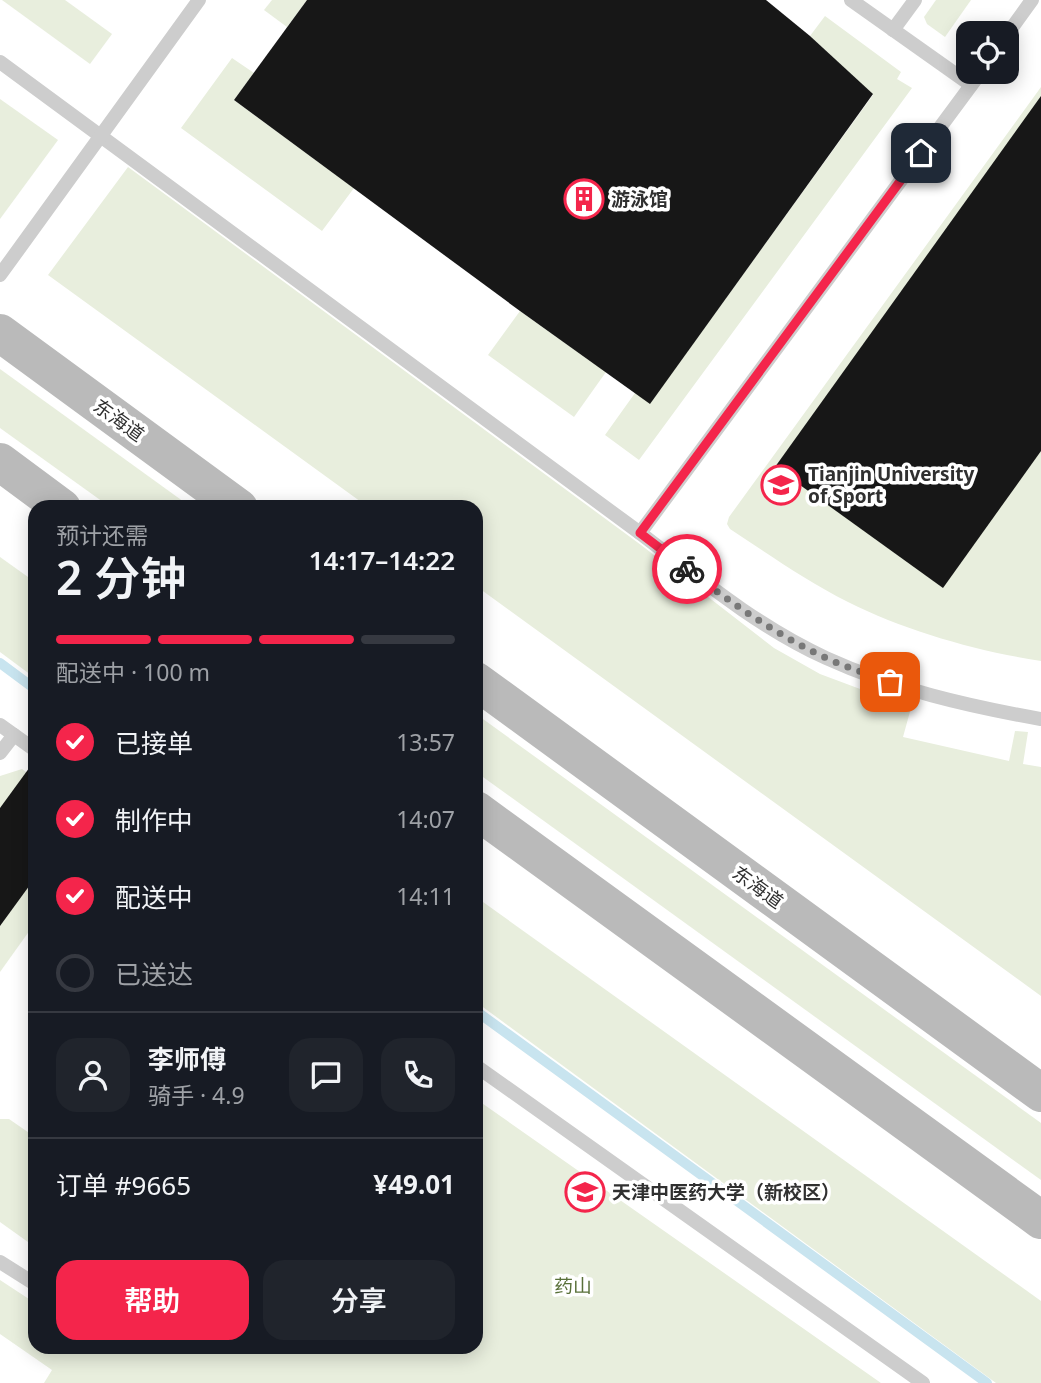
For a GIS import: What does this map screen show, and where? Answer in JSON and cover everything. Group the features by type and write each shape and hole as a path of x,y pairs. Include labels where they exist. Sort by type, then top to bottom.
{"main road":[{"name":"东海道","path":"0,333 228,500"},
{"path":"0,462 51,500"},
{"name":"东海道","path":"483,686 1041,1093"},
{"path":"483,815 1041,1220"}],"lane":[{"path":"0,275 199,0"},
{"path":"640,533 971,85 851,0"},
{"path":"893,30 915,0"},
{"path":"1017,21 1032,0"},
{"path":"0,62 722,596 824,657 941,699 1041,719"},
{"path":"0,725 28,745"},
{"path":"0,753 13,735"},
{"path":"483,1071 923,1383"},
{"path":"0,1262 28,1280"}],"green space":[{"path":"2,0 65,0 112,34 90,64"},
{"path":"272,0 307,0 287,27 264,10"},
{"path":"936,0 971,0 945,37 927,24 924,17"},
{"path":"825,16 901,72 897,79 912,88 639,460 605,435 635,393 650,403 873,95 810,36"},
{"path":"232,58 254,73 234,100 354,188 322,231 181,128"},
{"path":"1041,87 1041,661 942,639 870,612 802,576 730,529 727,524 729,517"},
{"path":"0,99 58,140 0,219"},
{"path":"128,167 641,545 774,648 820,674 911,708 903,737 1009,761 1015,731 1028,732 1023,764 1041,767 1041,996 483,591 483,500 358,500 48,275"},
{"path":"520,311 606,372 574,417 488,355"},
{"path":"0,369 181,500 100,500 0,428"},
{"path":"0,557 28,577 28,673 0,652"},
{"path":"483,719 1041,1123 1041,1180 483,777"},
{"path":"22,769 28,774 28,933 0,972 0,776"},
{"path":"483,902 1041,1301 1041,1383 996,1383 483,1007"},
{"name":"药山","path":"483,1104 881,1383 44,1383 52,1370 29,1354 483,1354"},
{"path":"0,1119 9,1119 28,1132 28,1242 0,1222"},
{"name":"药山","path":"0,1280 28,1298 28,1353 0,1334"}],"building":[{"name":"游泳馆","path":"307,0 766,0 873,94 650,404 234,100"},
{"path":"1041,96 1041,451 943,588 775,467"},
{"path":"28,770 28,888 0,926 0,808"}],"waterway":[{"path":"0,663 28,684"},
{"path":"483,1016 987,1383"}],"way so far":[{"path":"687,569 722,596 786,636 824,657 890,682"}],"place":[{"name":"游泳馆","path":"584,199"},
{"name":"Tianjin University of Sport","path":"781,485"},
{"name":"天津中医药大学（新校区）","path":"585,1192"}],"route":[{"path":"687,569 640,533 921,153"}]}
